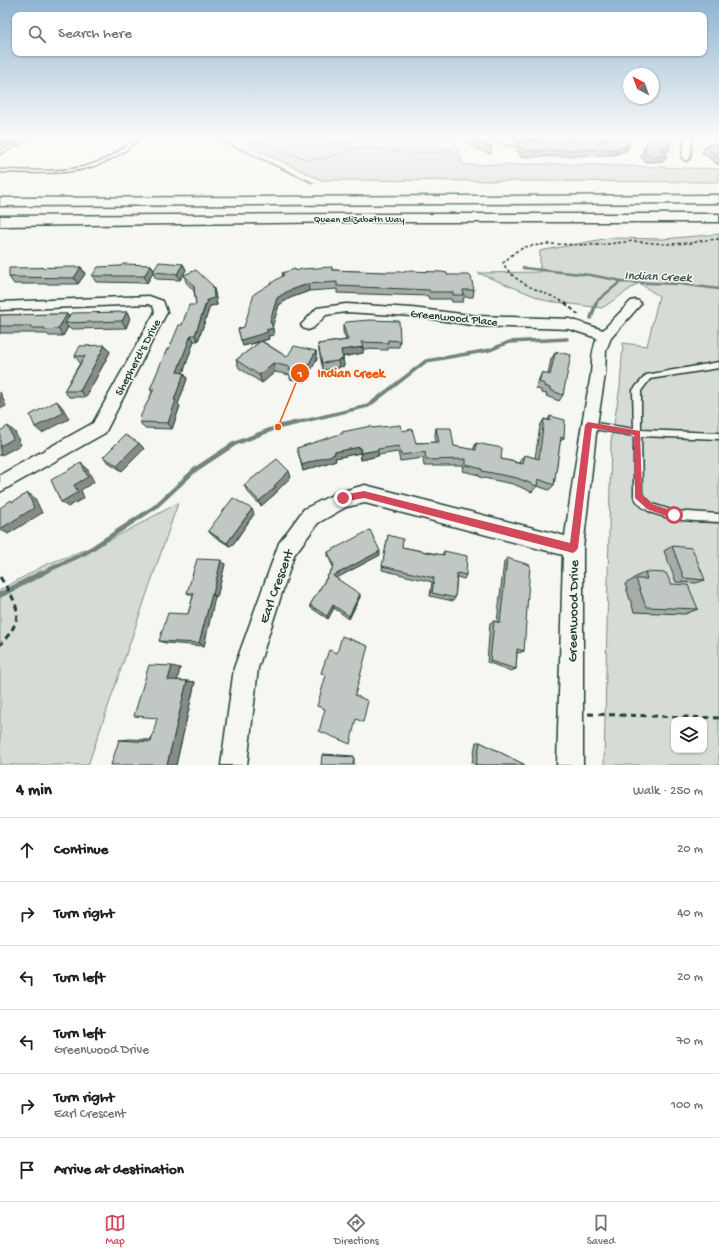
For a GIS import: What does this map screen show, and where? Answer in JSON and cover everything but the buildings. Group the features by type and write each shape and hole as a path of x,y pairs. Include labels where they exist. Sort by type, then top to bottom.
{"highway":[{"name":"Queen Elizabeth Way","path":"0,202 719,199"},
{"name":"Queen Elizabeth Way","path":"0,221 349,218 719,218"},
{"path":"649,218 689,223 719,224"}],"street":[{"name":"Shepherd's Drive","path":"0,306 149,300 159,304 161,312 100,428 0,484"},
{"name":"Greenwood Drive","path":"570,765 573,548 588,425 598,375 599,350 605,336 635,304"},
{"name":"Greenwood Place","path":"308,325 322,311 346,308 412,312 478,321 570,324 605,336"},
{"name":"Earl Crescent","path":"234,765 246,668 286,550 311,516 343,498 364,494 573,548"}],"lane":[{"path":"719,365 648,377 637,390 638,496 649,507 674,515 719,518"},
{"path":"588,425 637,433 719,436"}],"path":[{"path":"579,327 584,319 565,302 513,277 505,270 503,263 508,257 525,247 546,244 599,245 633,241 665,244 694,243 698,241 719,239"},
{"path":"0,576 16,602 18,621 12,633 0,645"},
{"path":"571,713 719,718"}],"shaded area":[{"path":"308,174 719,174 719,182 321,180"},
{"path":"719,234 719,765 604,765 611,441 620,387 623,343 647,346 659,296 639,283 602,308 547,301 478,273 540,272 540,251 609,238 663,239"},
{"path":"178,503 88,765 0,765 0,590 45,565 110,540"}],"waterway":[{"path":"293,174 313,183"},
{"path":"523,268 590,275 622,281"},
{"name":"Indian Creek","path":"596,304 597,301 620,282 680,284 719,289"},
{"name":"Indian Creek","path":"591,318 596,303"},
{"name":"Indian Creek","path":"296,423 368,406 426,361 490,350 509,342 567,339"},
{"name":"Indian Creek","path":"41,574 85,553 155,507 196,469 234,444 278,427 300,422"},
{"name":"Indian Creek","path":"0,595 41,574"}],"place":[{"name":"Indian Creek","path":"278,427"}],"route":[{"path":"343,498 364,494 573,548 588,425 637,433 638,496 649,507 674,515"}]}
